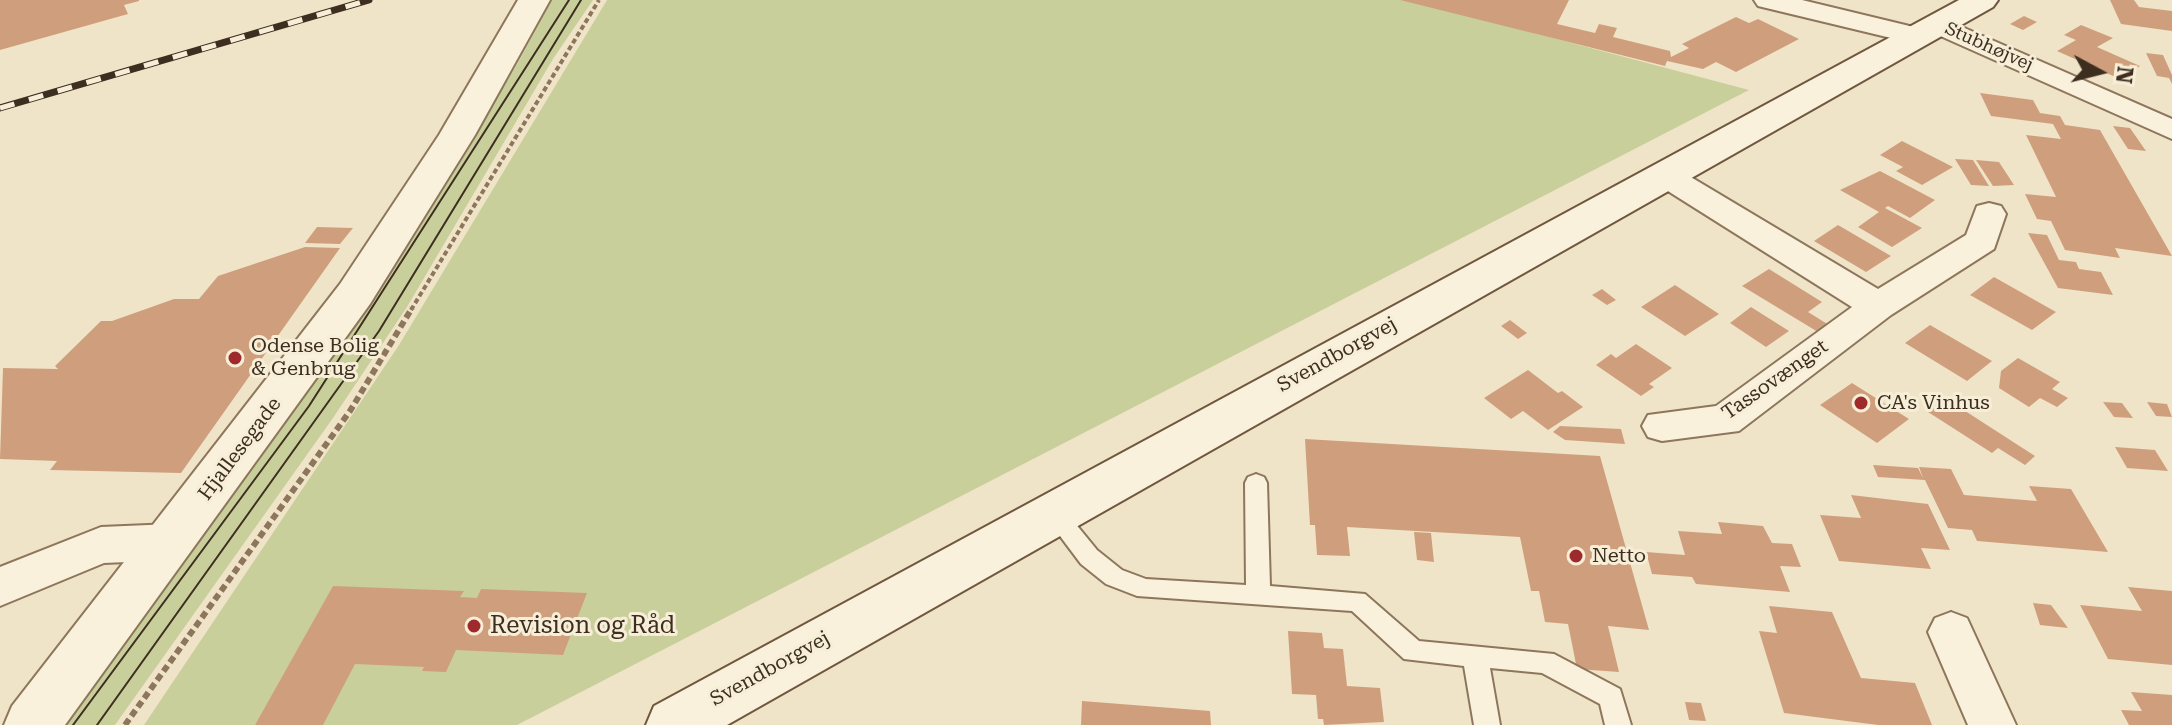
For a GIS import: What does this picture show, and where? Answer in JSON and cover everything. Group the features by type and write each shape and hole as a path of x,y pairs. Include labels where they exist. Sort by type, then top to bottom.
{"main road":[{"name":"Hjallesegade","path":"32,725 355,294 457,135 534,0"},
{"name":"Svendborgvej","path":"676,721 1982,0"}],"street":[{"name":"Stubhøjvej","path":"1768,0 1926,30 2172,130"},
{"path":"1663,174 1878,306"},
{"name":"Tassovænget","path":"1662,426 1725,420 1878,306 1982,241 1989,214"},
{"path":"0,587 101,545 172,542"},
{"path":"1951,632 1992,725"}],"lane":[{"path":"1256,483 1258,595"},
{"path":"1053,512 1089,557 1114,577 1145,589 1357,601 1413,651 1545,662 1611,697 1618,725"},
{"path":"1475,656 1487,725"}],"path":[{"path":"125,725 350,411 599,0"}],"green space":[{"path":"552,0 593,0 553,59 407,307 333,418 115,725 56,725 432,200 515,68"},
{"path":"607,0 1410,0 1749,90 517,725 144,725 399,345"}],"building":[{"path":"0,0 139,1 124,5 128,14 0,50"},
{"path":"1400,0 1569,0 1557,24 1595,33 1599,24 1617,28 1613,37 1670,51 1671,57 1689,48 1682,44 1736,17 1749,23 1758,19 1799,39 1736,72 1716,62 1703,69 1667,61 1665,66"},
{"path":"2110,0 2134,0 2139,7 2172,11 2172,31 2121,24"},
{"path":"2024,16 2037,22 2023,30 2010,24"},
{"path":"2081,25 2113,38 2097,47 2140,66 2120,79 2057,51 2076,40 2064,35"},
{"path":"2146,53 2163,55 2172,75 2172,84 2169,78 2157,76"},
{"path":"1980,93 2033,100 2040,113 2060,116 2065,125 2100,130 2172,256 2115,248 2120,258 2065,250 2051,221 2037,219 2025,194 2056,197 2026,135 2061,139 2053,124 1991,116"},
{"path":"2113,126 2130,128 2146,151 2128,149"},
{"path":"1902,141 1953,167 1922,185 1896,171 1903,167 1880,155"},
{"path":"1955,159 1973,160 1989,186 1971,185"},
{"path":"1976,160 1999,162 2014,185 1993,186"},
{"path":"1880,171 1935,200 1910,218 1888,206 1885,208 1922,228 1892,247 1858,227 1879,212 1840,190"},
{"path":"1838,225 1891,256 1866,272 1814,241"},
{"path":"317,227 353,228 340,244 305,243"},
{"path":"2028,233 2047,235 2059,260 2076,262 2079,269 2101,272 2113,295 2058,288"},
{"path":"305,247 340,248 181,473 50,470 57,461 0,459 3,368 58,369 55,366 101,321 112,321 174,299 199,299 218,276"},
{"path":"1769,269 1822,302 1808,312 1829,325 1818,332 1742,286"},
{"path":"1994,277 2056,312 2032,330 1970,295"},
{"path":"1675,285 1719,314 1685,336 1641,307"},
{"path":"1602,289 1616,300 1607,305 1592,295"},
{"path":"1751,307 1789,331 1766,347 1730,323"},
{"path":"1510,320 1527,333 1518,339 1501,326"},
{"path":"1930,325 1992,361 1967,381 1905,343"},
{"path":"1636,344 1672,368 1649,384 1654,387 1641,396 1596,365 1611,354 1616,358"},
{"path":"2018,358 2060,382 2052,389 2068,398 2057,407 2040,398 2029,407 1999,388 2001,371"},
{"path":"1528,370 1583,407 1548,430 1523,411 1511,419 1484,398"},
{"path":"1852,383 1909,419 1877,443 1820,405"},
{"path":"1945,398 2035,456 2025,465 1998,448 1992,453 1928,412"},
{"path":"2103,402 2122,403 2133,418 2114,417"},
{"path":"2147,402 2167,404 2172,417 2156,416"},
{"path":"1560,426 1621,429 1625,444 1565,440 1553,432"},
{"name":"Netto","path":"1305,439 1600,456 1649,630 1608,626 1619,672 1577,669 1568,624 1545,622 1539,591 1531,591 1520,537 1347,527 1350,556 1317,555 1315,525 1310,525"},
{"path":"2115,447 2155,450 2168,471 2127,468"},
{"path":"1873,465 1918,468 1923,478 1919,467 1951,469 1964,495 2037,501 2029,486 2071,489 2108,552 1977,541 1972,530 1948,528 1925,480 1878,477"},
{"path":"1851,495 1928,504 1950,550 1921,548 1931,569 1839,561 1820,515 1861,518"},
{"path":"1718,522 1763,526 1772,543 1792,544 1801,567 1780,566 1790,592 1696,584 1692,577 1652,574 1646,552 1685,555 1678,531 1722,534"},
{"path":"1414,532 1431,533 1434,562 1417,560"},
{"path":"333,586 464,591 460,597 477,598 481,589 587,593 563,655 456,650 446,672 422,671 424,667 355,664 323,725 255,725"},
{"path":"2128,587 2172,591 2172,665 2108,659 2080,605 2142,611"},
{"path":"2033,603 2051,605 2068,628 2040,625"},
{"path":"1769,606 1832,612 1861,678 1915,683 1932,725 1878,725 1784,713 1759,631 1777,633"},
{"path":"1288,631 1322,633 1324,648 1343,649 1347,686 1380,688 1384,722 1324,725 1323,719 1318,719 1316,695 1292,694"},
{"path":"2131,692 2172,695 2172,725 2129,725 2121,710 2142,711"},
{"path":"1082,701 1210,711 1211,725 1081,725"},
{"path":"1685,702 1701,703 1706,721 1689,720"}],"tram line":[{"path":"73,725 309,406 569,0"},
{"path":"97,725 379,331 581,0"}],"railway":[{"path":"0,108 369,0"}],"place":[{"name":"Odense Bolig & Genbrug","path":"235,358"},
{"name":"CA's Vinhus","path":"1861,403"},
{"name":"Netto","path":"1576,556"},
{"name":"Revision og Råd","path":"474,626"}]}
